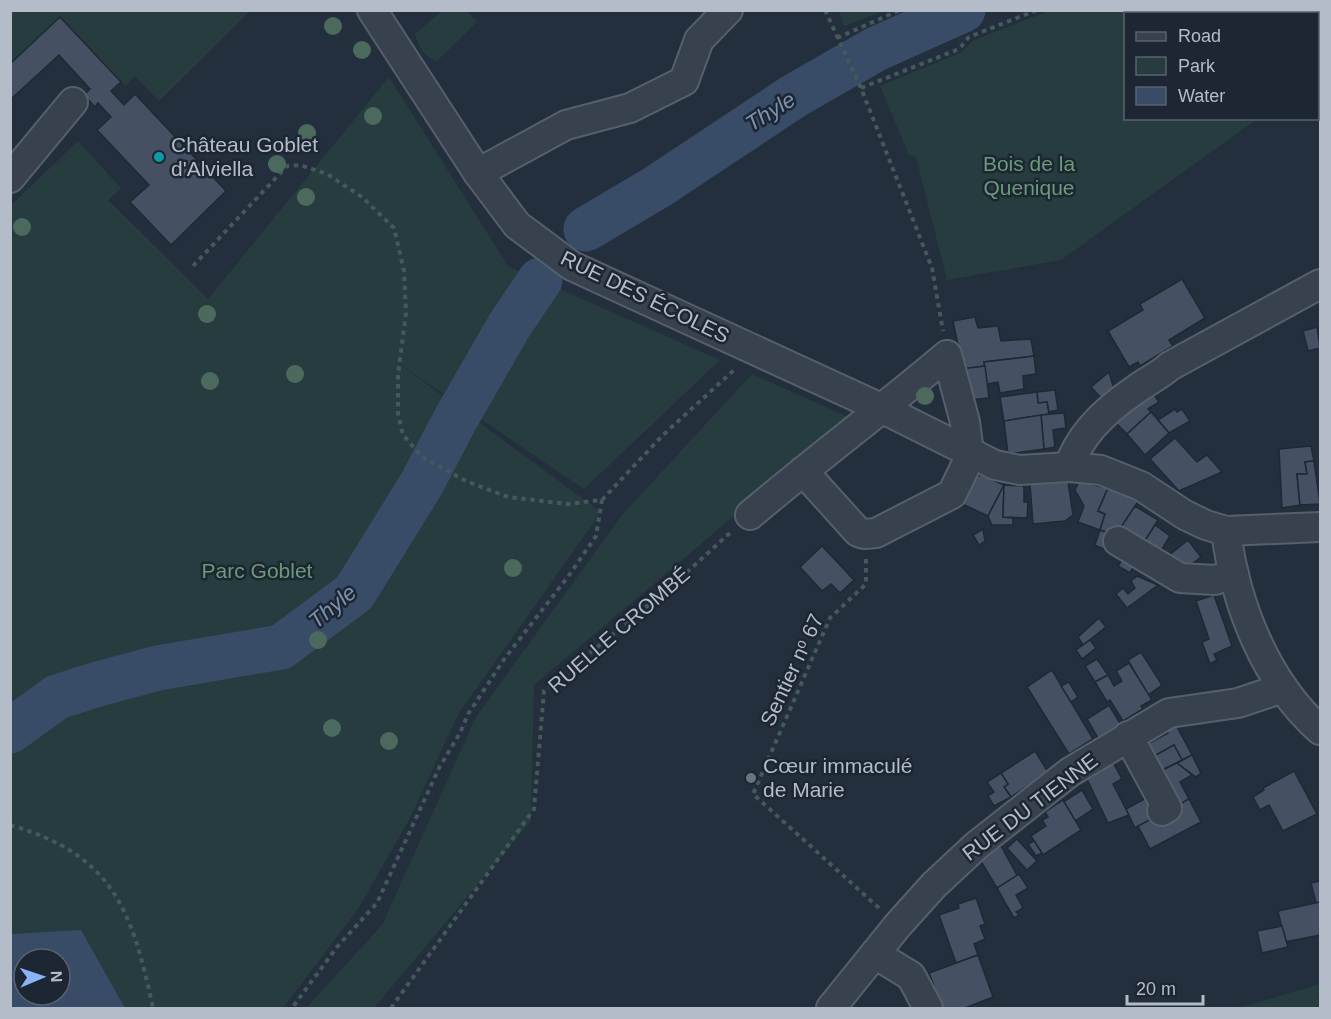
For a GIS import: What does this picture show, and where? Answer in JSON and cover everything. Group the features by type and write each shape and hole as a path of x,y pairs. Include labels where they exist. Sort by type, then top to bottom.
{"street":[{"name":"RUE DES ÉCOLES","path":"372,10 478,173 517,225 572,266 1005,468 1020,470 1069,467 1101,470 1141,486 1185,515 1226,531"},
{"path":"478,173 566,126 630,108 684,81 699,40 728,10"},
{"path":"10,178 73,102"},
{"path":"1069,467 1073,454 1090,429 1135,389 1162,374 1170,366 1320,284"},
{"path":"750,515 802,471 883,410 947,355 965,422 969,452 967,463 952,494 876,533 866,534 858,532 802,471"},
{"path":"1320,527 1226,531 1234,574 1247,615 1263,653 1282,688 1304,715 1320,729"},
{"path":"1118,541 1180,578 1215,580 1234,574"},
{"name":"RUE DU TIENNE","path":"831,1008 917,902 946,872 1070,772 1168,713 1238,703 1282,688"},
{"path":"1128,736 1167,808 1162,811"},
{"path":"875,954 911,976 928,1008"}],"path":[{"path":"825,10 861,88 932,268 947,355"},
{"path":"837,38 900,10"},
{"path":"861,88 954,51 960,48 969,37 1037,10"},
{"path":"193,266 287,166 300,165 327,174 362,197 394,228 404,271 406,313 398,374 398,414 403,435 422,457 466,481 508,497 568,504 602,500"},
{"path":"292,1008 337,947 377,903 439,768 460,733 468,714 505,657 596,537 602,500 663,435 755,351"},
{"name":"RUELLE CROMBÉ","path":"390,1008 534,809 544,690 675,583 750,515"},
{"name":"Sentier nᵒ 67","path":"866,534 866,584 830,618 753,794 884,912"},
{"path":"10,825 39,833 76,853 92,865 112,888 132,927 153,1008"}],"green space":[{"path":"884,10 844,26 839,11"},
{"name":"Bois de la Quenique","path":"1180,10 1182,12 1124,12 1124,120 1256,120 1061,260 947,280 916,157 909,155 880,86 962,52 972,41 1049,11"},
{"path":"11,11 250,11 159,101 135,76 125,86 60,17 11,64"},
{"path":"442,11 467,11 477,22 436,62 422,50 415,34"},
{"path":"1320,11 1320,72 1319,74 1319,12 1226,12"},
{"name":"Parc Goblet","path":"389,77 508,266 720,360 584,489 398,363 601,512 459,713 410,818 358,909 283,1008 11,1008 11,205 78,141 121,188 108,200 208,299"},
{"path":"752,374 850,418 534,685 531,821 374,1008 306,1008 382,925 476,717 622,515"},
{"path":"1320,984 1320,1008 1239,1008"}],"water":[{"path":"81,930 125,1008 11,1008 11,934"}],"building":[{"name":"Château Goblet d'Alviella","path":"60,17 121,82 111,91 124,105 135,94 226,191 171,245 130,202 149,185 97,130 111,117 98,103 95,107 84,95 90,89 59,55 10,100 10,64"},
{"path":"1182,279 1205,318 1169,340 1173,346 1140,366 1138,362 1129,367 1108,331 1143,310 1140,304"},
{"path":"975,317 978,328 998,326 1001,341 1031,339 1034,356 984,362 985,366 963,369 953,321"},
{"path":"1317,327 1320,348 1308,351 1303,331"},
{"path":"1034,356 1036,374 1023,376 1024,389 1000,393 998,382 987,384 984,362"},
{"path":"985,366 989,398 969,400 961,369"},
{"path":"1109,372 1114,389 1103,400 1091,387"},
{"path":"1055,390 1058,410 1049,412 1047,402 1038,403 1037,392"},
{"path":"1037,392 1038,403 1047,402 1049,414 1004,421 1000,397"},
{"path":"1153,393 1159,402 1148,409 1151,412 1127,434 1114,421"},
{"path":"1175,409 1177,412 1182,409 1190,421 1169,433 1158,420"},
{"path":"1151,412 1169,433 1145,455 1127,434"},
{"path":"1064,413 1066,428 1053,430 1055,447 1044,449 1041,415"},
{"path":"1041,415 1044,449 1008,454 1004,421"},
{"path":"1175,438 1197,462 1207,455 1222,472 1179,491 1150,459"},
{"path":"1311,446 1314,461 1305,462 1307,474 1297,474 1300,505 1282,508 1279,449"},
{"path":"1314,461 1320,504 1300,505 1297,474 1307,474 1305,462"},
{"path":"981,475 1004,485 988,516 958,502 973,478"},
{"path":"1068,482 1073,515 1065,521 1033,524 1030,484"},
{"path":"1079,482 1108,488 1098,511 1105,514 1100,530 1078,522 1084,506 1075,490"},
{"path":"1004,485 1003,517 1013,518 1013,525 992,525 988,516"},
{"path":"1004,485 1024,486 1024,502 1028,502 1027,518 1003,517"},
{"path":"1108,488 1139,500 1116,535 1100,530 1105,514 1098,511"},
{"path":"1135,506 1158,520 1139,550 1116,535"},
{"path":"1155,525 1170,536 1155,560 1139,550"},
{"path":"983,529 985,541 979,545 973,535"},
{"path":"1100,530 1110,534 1103,549 1095,545"},
{"path":"1188,540 1201,557 1180,573 1167,557"},
{"path":"822,546 854,580 840,593 831,584 822,591 800,567"},
{"path":"1125,555 1136,561 1130,573 1118,566"},
{"path":"1137,576 1158,585 1127,608 1116,594 1123,588 1128,594 1135,588 1131,581"},
{"path":"1214,595 1232,646 1214,654 1217,660 1210,664 1202,642 1209,639 1196,601"},
{"path":"1099,618 1106,627 1083,645 1078,637"},
{"path":"1090,640 1096,648 1082,659 1076,650"},
{"path":"1141,652 1162,685 1148,695 1128,660"},
{"path":"1097,659 1108,675 1095,682 1085,666"},
{"path":"1129,663 1152,700 1141,706 1143,709 1123,721 1110,700 1107,702 1095,682 1108,675 1114,686 1122,681 1116,671"},
{"path":"1052,670 1093,739 1069,754 1027,687"},
{"path":"1069,682 1078,697 1071,702 1061,686"},
{"path":"1109,705 1121,725 1098,738 1087,719"},
{"path":"1176,725 1192,755 1182,760 1174,745 1147,760 1140,748 1168,733 1166,726"},
{"path":"1174,745 1182,760 1154,774 1147,760"},
{"path":"1035,751 1048,772 1011,797 1004,787 1008,784 1001,773"},
{"path":"1192,755 1201,773 1196,777 1177,763"},
{"path":"1111,759 1122,779 1113,784 1129,815 1108,823 1085,775"},
{"path":"1177,763 1192,775 1180,782 1189,799 1172,809 1154,774"},
{"path":"1294,771 1317,814 1283,831 1269,805 1260,810 1253,797 1264,790 1263,788"},
{"path":"1001,773 1008,784 1004,787 1011,797 994,806 988,796 994,792 987,782"},
{"path":"1082,790 1093,809 1075,821 1063,802"},
{"path":"1150,796 1160,815 1135,828 1126,809"},
{"path":"1189,799 1201,822 1150,849 1138,826"},
{"path":"1063,800 1081,830 1043,855 1031,836 1046,826 1042,820 1048,817 1045,812"},
{"path":"1017,839 1037,861 1027,870 1007,848"},
{"path":"1034,841 1042,853 1036,856 1028,844"},
{"path":"1001,846 1018,877 997,888 979,858"},
{"path":"1019,874 1028,888 1016,895 1023,908 1016,912 1019,915 1014,918 997,888"},
{"path":"1320,881 1320,902 1316,903 1311,883"},
{"path":"976,898 985,924 980,926 985,939 974,944 978,955 956,963 939,915 959,908 958,904"},
{"path":"1320,902 1320,935 1285,942 1278,911"},
{"path":"1282,926 1288,947 1262,953 1257,931"},
{"path":"978,955 993,997 965,1008 942,1008 929,973"}],"waterway":[{"name":"Thyle","path":"586,229 657,187 794,96 876,49 963,10"},
{"name":"Thyle","path":"10,731 57,697 98,684 158,668 281,647 354,593 422,483 509,326 540,280"}],"place":[{"name":"Château Goblet d'Alviella","path":"159,157"},
{"name":"Cœur immaculé de Marie","path":"751,778"}]}
